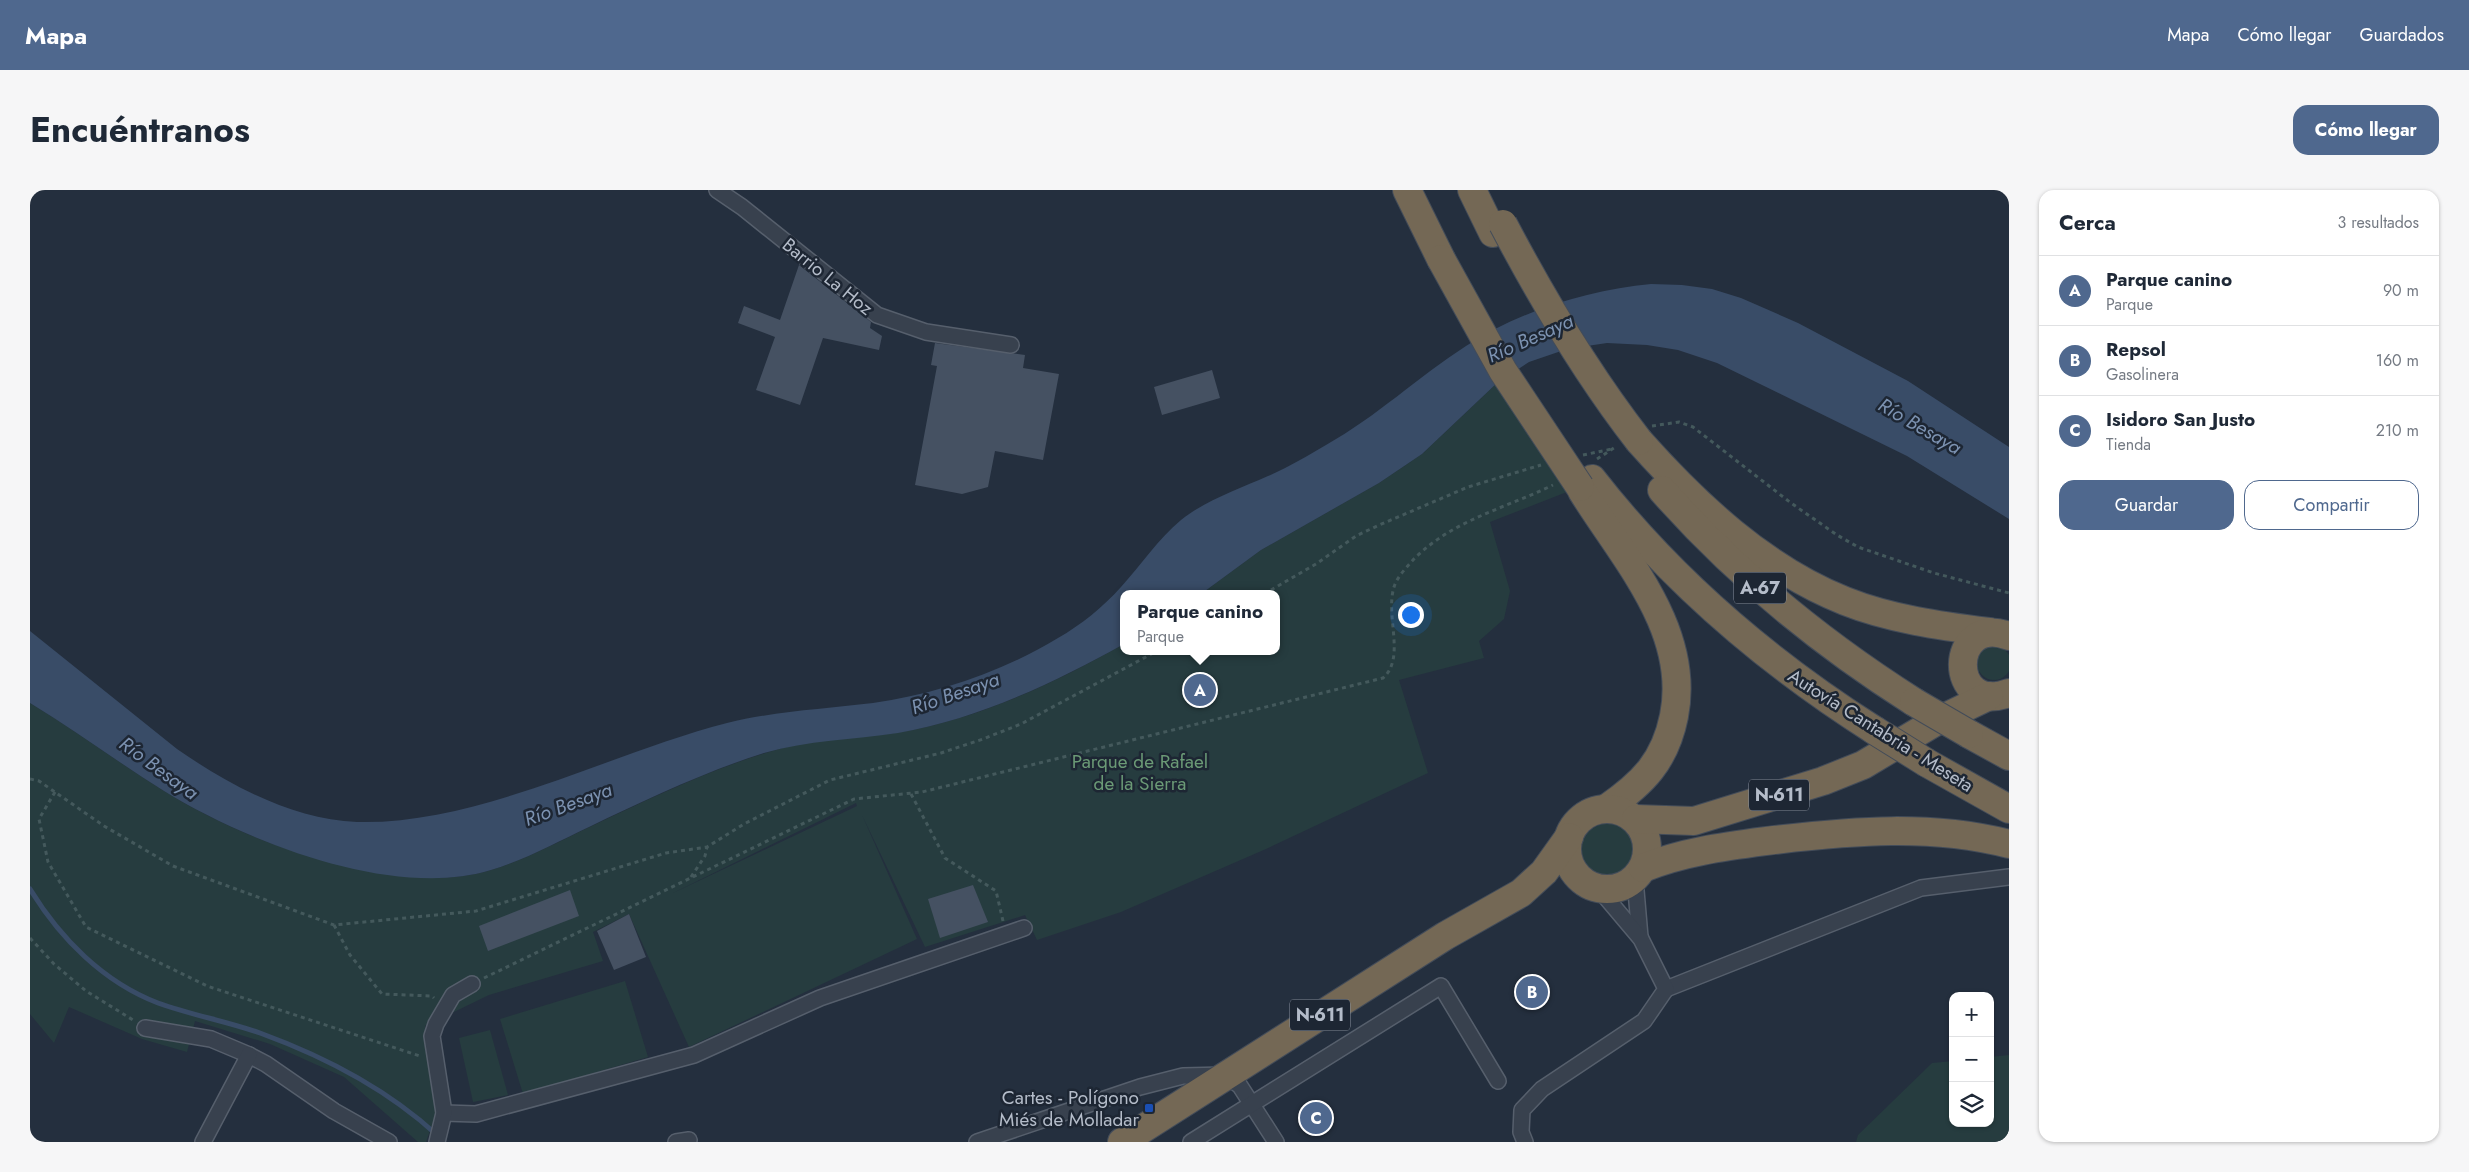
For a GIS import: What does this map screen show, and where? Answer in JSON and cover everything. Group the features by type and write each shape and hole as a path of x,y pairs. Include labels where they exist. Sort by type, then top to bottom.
{"highway":[{"path":"1407,190 1447,257"},
{"name":"Autovía Cantabria - Meseta","path":"1422,190 1447,257 1579,474 1727,621 1790,674 1927,763 2009,809"},
{"name":"A-67","path":"1472,190 1498,228 1550,337 1572,372 1699,531 1759,588 1823,640 1914,702 2009,756"},
{"path":"1486,190 1498,228"},
{"path":"1629,442 1665,470 1718,520 1772,562 1811,584 1845,601 1880,613 1999,634"},
{"path":"1579,474 1657,611 1669,639 1676,674 1676,698 1673,721 1659,758 1639,784 1607,808"},
{"name":"N-611","path":"1935,722 1952,699 1962,671 1962,660 1971,642 1979,635 1999,634"},
{"name":"N-611","path":"1962,671 1972,688 1999,694"},
{"name":"N-611","path":"1521,893 1550,888 1617,888 1641,869 1677,833 1694,821 1805,787 1863,765 1935,722 1999,694"},
{"name":"N-611","path":"1122,1142 1446,936 1521,893 1544,872 1583,816 1607,808 1627,813 1636,819 1694,821"},
{"path":"1636,819 1648,843 1641,869"},
{"path":"1641,869 1674,857 1712,848 1872,830 1943,832 2009,844"},
{"path":"1569,837 1567,854 1569,862 1578,876 1595,887"}],"street":[{"name":"Barrio La Hoz","path":"717,190 742,206 877,315 926,332 1011,345"},
{"path":"1641,869 1641,939"},
{"path":"1525,1142 1521,1132 1522,1110 1542,1090 1644,1021 1666,989 1921,888 2009,878"},
{"path":"1595,887 1641,939 1666,989"},
{"path":"443,1117 476,1114 694,1055 820,998 1024,928"},
{"path":"437,1142 443,1117 432,1036 442,1012 453,996 472,984"},
{"path":"1191,1142 1441,986 1498,1081"},
{"path":"145,1028 211,1039 249,1055 266,1064 334,1111 389,1142"},
{"path":"203,1142 249,1055"},
{"path":"977,1142 1140,1086 1182,1076 1226,1076 1236,1081 1276,1142"}],"path":[{"path":"472,984 854,799 911,794 1383,678 1390,672 1394,662 1390,605 1394,586 1403,570 1424,548 1450,530 1476,516 1579,474 1629,442 1668,422 1679,422 1693,427 1791,503 1858,547 1934,573 2009,593"},
{"path":"1579,474 1629,442"},
{"path":"1271,590 1316,564 1356,536 1377,526 1468,487 1550,463"},
{"path":"30,779 39,781 104,826 173,866 334,924 476,911 666,853 707,848 744,824 830,780 941,753 983,740 1021,724 1150,655"},
{"path":"55,792 39,819 48,862 86,927 207,986 436,1061"},
{"path":"911,794 945,858 996,891 1006,934"},
{"path":"691,877 705,856 707,848"},
{"path":"334,924 350,955 382,994 432,996 442,1012"},
{"path":"30,938 54,964 86,991 145,1028"}],"green space":[{"name":"Parque de Rafael de la Sierra","path":"1497,383 1572,490 1490,522 1510,591 1504,619 1479,641 1484,658 1399,680 1428,773 1266,849 1121,912 1037,940 1025,915 925,947 862,815 917,939 689,1047 629,914 593,932 603,961 489,995 425,1026 435,1100 435,1116 426,1142 418,1142 344,1077 270,1044 195,1021 187,1052 142,1039 69,1007 54,1043 30,1014 30,703 164,791 213,818 265,841 319,859 389,873 432,878 476,874 504,866 530,855 659,795 747,759 807,743 903,732 975,713 1026,694 1120,646 1120,655 1280,655 1280,590 1206,590 1261,550 1379,483 1422,454","holes":["856,803 857,806 671,894"]},
{"path":"1994,646 2006,651 2011,663 2006,675 1994,680 1982,675 1977,663 1982,651"},
{"path":"1609,823 1629,831 1637,851 1629,871 1609,879 1589,871 1581,851 1589,831"},
{"path":"625,981 648,1057 523,1094 500,1019"},
{"path":"490,1030 508,1095 473,1102 459,1038"},
{"path":"2009,1055 2009,1142 1856,1142 1858,1135 1932,1063 1949,1061 1949,1127 1994,1127 1994,1057"}],"water":[{"name":"Río Besaya","path":"1651,284 1682,285 1712,289 1741,298 1798,323 1908,381 2009,447 2009,519 1907,456 1717,363 1678,350 1647,345 1607,343 1567,349 1529,362 1497,383 1422,454 1379,483 1261,550 1206,590 1120,590 1120,646 1043,686 986,709 928,727 898,733 797,745 764,753 675,787 541,850 491,870 453,877 411,877 367,872 322,861 278,846 236,829 164,791 30,703 30,631 177,749 218,775 286,808 333,820 357,822 403,820 450,812 497,800 683,736 727,723 782,713 873,703 921,694 992,671 1037,650 1067,633 1107,602 1165,535 1181,520 1223,495 1283,469 1344,434 1380,410 1466,346 1509,322 1555,304 1603,291"}],"building":[{"path":"799,265 871,322 870,328 882,336 879,350 823,338 800,405 756,390 775,337 738,323 744,306 780,320"},
{"path":"935,343 1025,355 1023,368 1059,374 1043,460 995,451 988,487 962,494 915,485 937,366 931,365"},
{"path":"1212,370 1220,398 1162,415 1154,387"},
{"path":"973,885 988,922 940,938 928,899"},
{"path":"570,890 579,916 488,951 479,926"},
{"path":"629,914 646,957 614,970 597,931"}],"waterway":[{"path":"30,889 55,925 69,941 101,971 119,983 158,1003 260,1033 331,1063 397,1103 437,1135"}],"place":[{"name":"Parque canino","path":"1200,690"},
{"name":"Repsol","path":"1532,992"},
{"name":"Cartes - Polígono Miés de Molladar","path":"1149,1108"},
{"name":"Isidoro San Justo","path":"1316,1118"}]}
